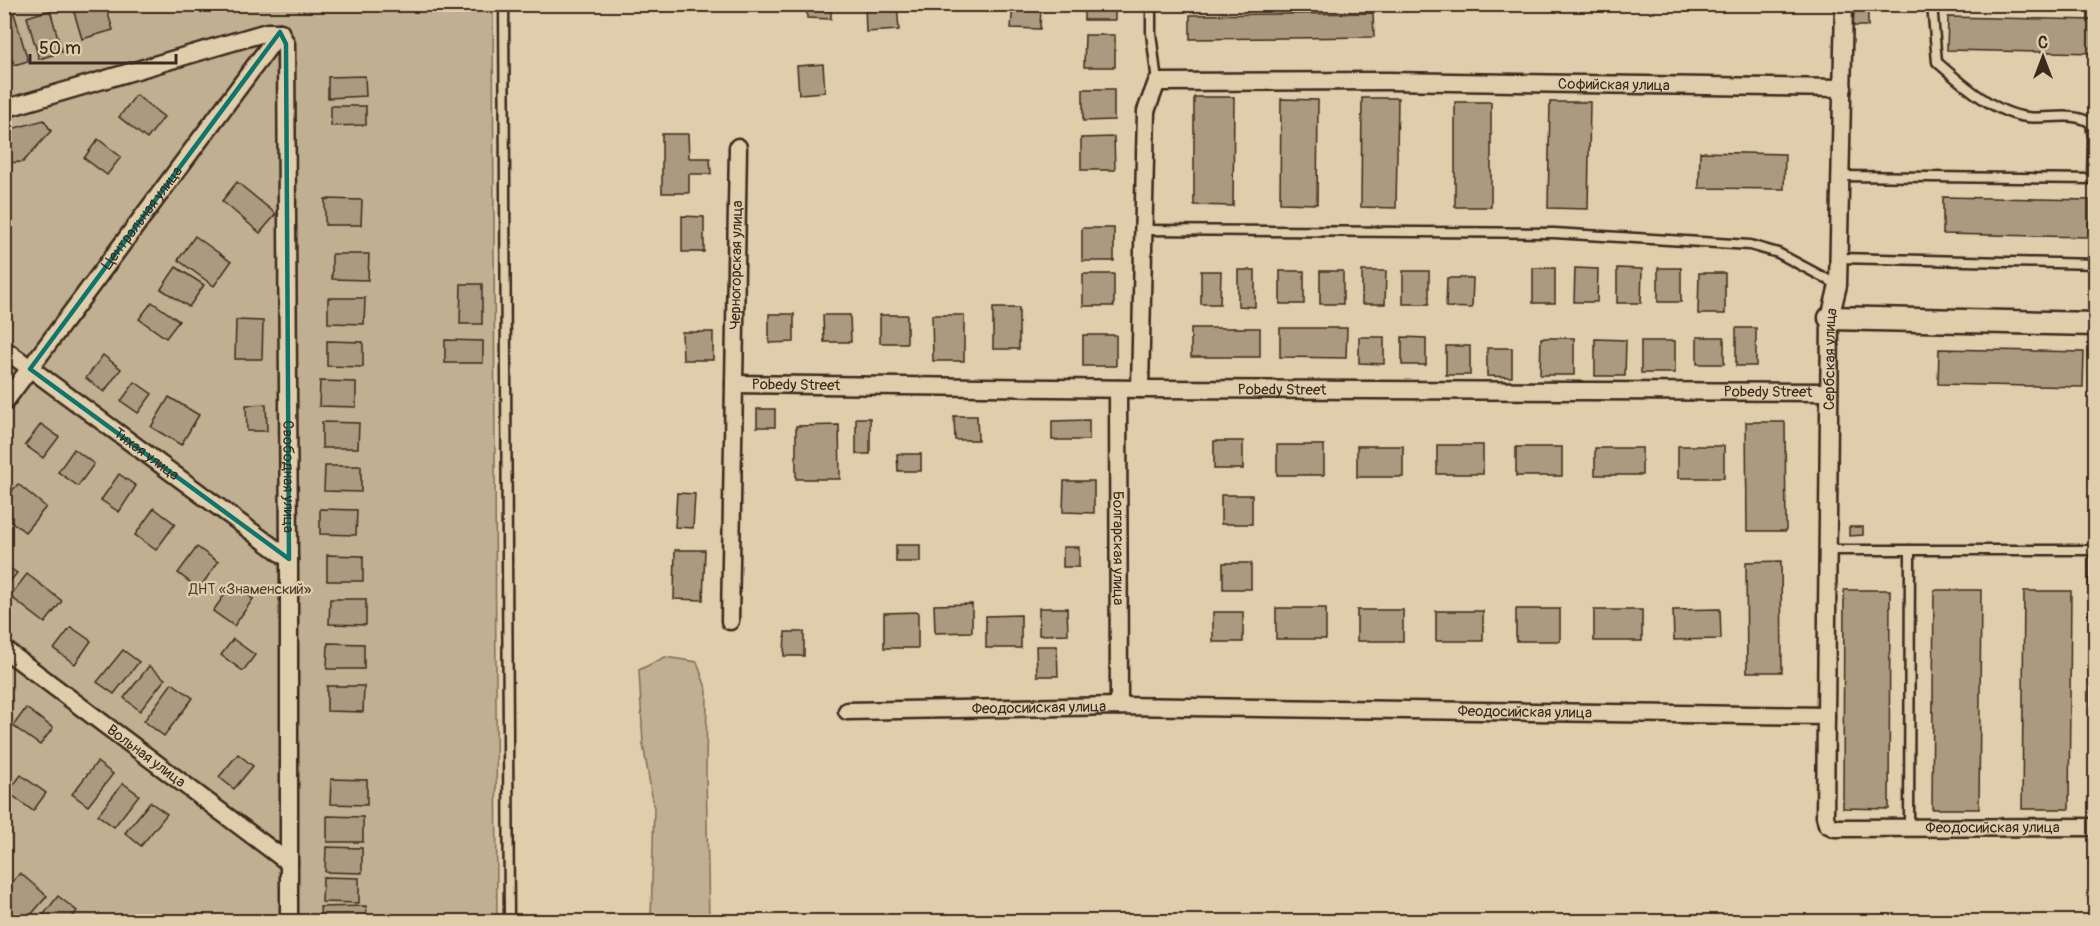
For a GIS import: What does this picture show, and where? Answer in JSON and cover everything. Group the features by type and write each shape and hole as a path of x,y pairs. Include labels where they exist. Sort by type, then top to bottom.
{"street":[{"name":"Сербская улица","path":"1826,716 1830,318 1838,285 1844,4"},
{"path":"4,109 267,32 280,32"},
{"name":"Центральная улица","path":"4,403 280,32"},
{"name":"Свободная улица","path":"280,32 286,44 289,559 288,921"},
{"name":"Софийская улица","path":"1157,82 1386,81 1843,88"},
{"path":"1140,389 1146,111 1157,82"},
{"name":"Черногорская улица","path":"730,621 738,147"},
{"path":"1830,318 2096,324"},
{"name":"Тихая улица","path":"4,349 289,559"},
{"name":"Pobedy Street","path":"734,384 1118,389 1829,392"},
{"name":"Болгарская улица","path":"1118,389 1119,706"},
{"name":"Вольная улица","path":"4,650 289,863"},
{"name":"Феодосийская улица","path":"847,711 1119,706 1826,716 1825,816 1827,824 1834,828 2096,827"}],"lane":[{"path":"504,4 509,921"},
{"path":"1151,4 1151,33 1157,82"},
{"path":"1841,176 2094,179 2091,123 2081,117 2026,117 2002,109 1966,88 1937,62 1932,4"},
{"path":"1143,230 1554,233 1750,245 1778,253 1838,285"},
{"path":"1839,258 2096,264"},
{"path":"1828,550 2094,550 2096,775"},
{"path":"1909,828 1910,550"}],"highlighted area":[{"path":"280,32 286,44 289,559 30,369"}],"green space":[{"name":"ДНТ «Знаменский»","path":"5,5 493,5 497,921 5,922"},
{"path":"665,657 697,662 707,691 709,921 651,921 654,808 643,744 639,670"}],"building":[{"path":"105,4 113,30 82,39 74,12"},
{"path":"190,4 211,4 213,9 202,12 201,7 192,10"},
{"path":"807,4 831,4 831,19 807,18"},
{"path":"865,4 897,4 899,30 866,32"},
{"path":"1013,4 1041,4 1040,29 1011,28"},
{"path":"1084,4 1115,4 1115,20 1084,20"},
{"path":"1854,8 1868,9 1868,26 1853,26"},
{"path":"50,10 62,52 39,59 27,17"},
{"path":"14,13 28,61 14,65 13,61 4,63 4,16"},
{"path":"1373,13 1374,37 1190,39 1190,15"},
{"path":"1948,17 2096,20 2096,53 1947,50"},
{"path":"1085,35 1115,35 1115,67 1084,67"},
{"path":"823,64 825,92 799,94 797,66"},
{"path":"365,76 366,96 328,98 328,77"},
{"path":"1083,89 1114,89 1114,120 1083,121"},
{"path":"136,95 164,117 147,139 119,117"},
{"path":"1194,97 1234,97 1233,206 1194,205"},
{"path":"1362,98 1398,98 1396,208 1361,207"},
{"path":"1281,99 1318,100 1317,204 1280,203"},
{"path":"1455,102 1491,102 1491,207 1455,207"},
{"path":"1550,102 1590,102 1588,209 1548,208"},
{"path":"331,106 366,106 366,125 331,126"},
{"path":"44,120 51,131 23,162 4,163 4,131"},
{"path":"662,134 688,134 689,158 710,158 711,174 689,174 689,193 662,193"},
{"path":"1114,137 1115,170 1081,170 1081,138"},
{"path":"98,139 121,157 107,175 84,158"},
{"path":"1700,152 1785,154 1784,189 1699,188"},
{"path":"237,182 276,214 260,233 222,201"},
{"path":"1943,197 2089,200 2089,237 1943,234"},
{"path":"325,199 362,200 361,225 325,225"},
{"path":"682,216 704,217 704,252 682,252"},
{"path":"1082,228 1114,228 1114,261 1082,261"},
{"path":"195,236 231,262 214,286 178,260"},
{"path":"332,254 369,254 368,280 332,279"},
{"path":"176,267 204,285 189,307 161,289"},
{"path":"1533,268 1555,268 1555,303 1533,303"},
{"path":"1575,268 1598,269 1597,302 1574,302"},
{"path":"1617,268 1642,269 1641,303 1617,303"},
{"path":"1658,268 1681,268 1681,302 1658,302"},
{"path":"1238,270 1255,270 1255,307 1238,306"},
{"path":"1201,271 1221,271 1220,304 1201,304"},
{"path":"1280,271 1304,271 1304,304 1280,304"},
{"path":"1320,271 1343,271 1343,304 1320,304"},
{"path":"1362,271 1386,271 1385,304 1362,304"},
{"path":"1403,271 1429,271 1429,304 1403,304"},
{"path":"1699,273 1725,273 1725,314 1698,314"},
{"path":"1083,274 1114,274 1114,306 1083,306"},
{"path":"1447,278 1473,278 1472,308 1446,307"},
{"path":"461,284 482,284 482,324 460,324"},
{"path":"328,298 365,298 364,324 328,323"},
{"path":"152,302 179,321 166,338 139,319"},
{"path":"993,308 1019,308 1019,349 993,349"},
{"path":"769,314 794,314 794,342 769,343"},
{"path":"823,315 850,315 851,342 824,342"},
{"path":"880,315 907,315 907,343 880,343"},
{"path":"932,315 964,315 964,361 933,361"},
{"path":"236,320 263,321 262,359 235,359"},
{"path":"1191,328 1260,328 1260,357 1191,357"},
{"path":"1280,328 1347,328 1346,358 1280,357"},
{"path":"1736,328 1756,328 1756,366 1736,366"},
{"path":"682,332 713,332 713,360 683,360"},
{"path":"1083,335 1116,335 1116,366 1083,366"},
{"path":"1359,337 1384,337 1384,364 1359,363"},
{"path":"1402,337 1426,338 1426,365 1402,365"},
{"path":"1697,337 1724,337 1724,364 1697,364"},
{"path":"1541,338 1574,338 1574,375 1540,375"},
{"path":"1595,339 1626,340 1625,376 1595,376"},
{"path":"445,340 483,341 483,363 445,363"},
{"path":"327,341 363,342 363,367 327,366"},
{"path":"1641,341 1675,341 1675,373 1641,373"},
{"path":"1446,346 1470,346 1470,375 1446,375"},
{"path":"1487,348 1512,348 1512,377 1487,376"},
{"path":"1939,349 2084,352 2083,387 1938,384"},
{"path":"103,355 121,369 104,392 86,378"},
{"path":"320,381 356,382 356,407 319,406"},
{"path":"135,382 152,394 138,413 121,401"},
{"path":"169,397 199,415 181,445 151,427"},
{"path":"266,404 267,431 247,431 246,405"},
{"path":"757,409 775,409 775,427 757,427"},
{"path":"954,416 977,416 978,440 955,440"},
{"path":"856,418 870,418 870,454 856,454"},
{"path":"1089,420 1089,440 1052,440 1052,421"},
{"path":"322,422 359,423 358,448 322,448"},
{"path":"1746,422 1785,422 1786,531 1747,531"},
{"path":"41,424 59,437 43,458 25,445"},
{"path":"839,425 840,479 796,479 796,426"},
{"path":"1214,441 1243,441 1243,469 1214,469"},
{"path":"1277,445 1324,445 1324,475 1277,475"},
{"path":"1437,445 1483,445 1483,474 1437,474"},
{"path":"1357,446 1403,446 1403,477 1357,477"},
{"path":"1678,446 1724,446 1724,478 1678,478"},
{"path":"1516,447 1562,447 1562,476 1516,476"},
{"path":"1595,448 1642,448 1642,475 1595,475"},
{"path":"74,449 94,464 78,486 58,472"},
{"path":"897,454 921,454 921,471 898,471"},
{"path":"325,466 361,466 361,492 324,491"},
{"path":"119,474 136,486 119,512 101,500"},
{"path":"1064,481 1094,481 1094,513 1063,512"},
{"path":"18,484 46,507 25,532 4,516 4,500"},
{"path":"677,493 695,494 693,528 675,527"},
{"path":"1221,495 1252,495 1252,524 1221,524"},
{"path":"154,508 175,524 156,550 135,535"},
{"path":"320,509 357,510 356,535 320,534"},
{"path":"1849,527 1863,527 1863,535 1849,536"},
{"path":"896,545 920,545 920,562 896,562"},
{"path":"197,547 218,562 199,589 178,573"},
{"path":"1063,547 1079,547 1079,567 1063,567"},
{"path":"675,550 705,550 703,600 674,599"},
{"path":"327,555 363,556 363,581 327,581"},
{"path":"1781,561 1782,672 1747,672 1746,562"},
{"path":"1223,563 1251,563 1251,589 1223,589"},
{"path":"4,564 17,573 4,589"},
{"path":"27,574 62,601 45,623 10,596"},
{"path":"232,584 253,599 234,626 213,611"},
{"path":"1844,590 1890,590 1889,809 1843,808"},
{"path":"1934,590 1981,590 1979,809 1932,809"},
{"path":"2024,591 2071,591 2069,809 2022,809"},
{"path":"330,599 366,599 366,625 329,624"},
{"path":"972,604 972,632 935,633 934,605"},
{"path":"1039,608 1067,608 1068,634 1039,635"},
{"path":"1276,608 1326,608 1326,639 1276,639"},
{"path":"1516,609 1560,609 1560,641 1516,641"},
{"path":"1720,609 1721,639 1674,640 1673,610"},
{"path":"1357,610 1403,610 1403,641 1357,641"},
{"path":"1594,610 1642,610 1642,641 1594,641"},
{"path":"1436,611 1483,611 1483,641 1436,641"},
{"path":"918,612 918,648 884,648 884,613"},
{"path":"1213,612 1243,612 1243,642 1213,642"},
{"path":"1021,615 1021,648 986,648 986,616"},
{"path":"71,627 91,641 75,664 54,649"},
{"path":"785,632 804,632 804,656 784,656"},
{"path":"233,639 255,655 243,671 221,655"},
{"path":"328,643 364,644 364,669 327,669"},
{"path":"1036,646 1057,646 1058,676 1037,676"},
{"path":"123,650 139,662 114,694 97,682"},
{"path":"149,666 165,679 140,711 124,698"},
{"path":"172,683 193,698 164,736 144,721"},
{"path":"327,686 364,686 363,712 327,711"},
{"path":"26,708 53,728 40,745 13,726"},
{"path":"238,754 253,766 234,789 219,777"},
{"path":"97,762 113,774 88,806 72,794"},
{"path":"21,775 46,793 33,811 8,792"},
{"path":"331,779 367,780 367,805 330,804"},
{"path":"123,783 139,795 114,827 98,815"},
{"path":"150,802 167,814 141,846 125,833"},
{"path":"327,816 363,817 363,842 327,842"},
{"path":"326,847 362,848 362,873 325,872"},
{"path":"20,873 47,896 25,922 19,922 4,909 4,892"},
{"path":"323,877 359,878 359,903 322,902"},
{"path":"58,896 77,911 69,922 38,922"},
{"path":"366,906 367,922 321,922 320,907"}]}
